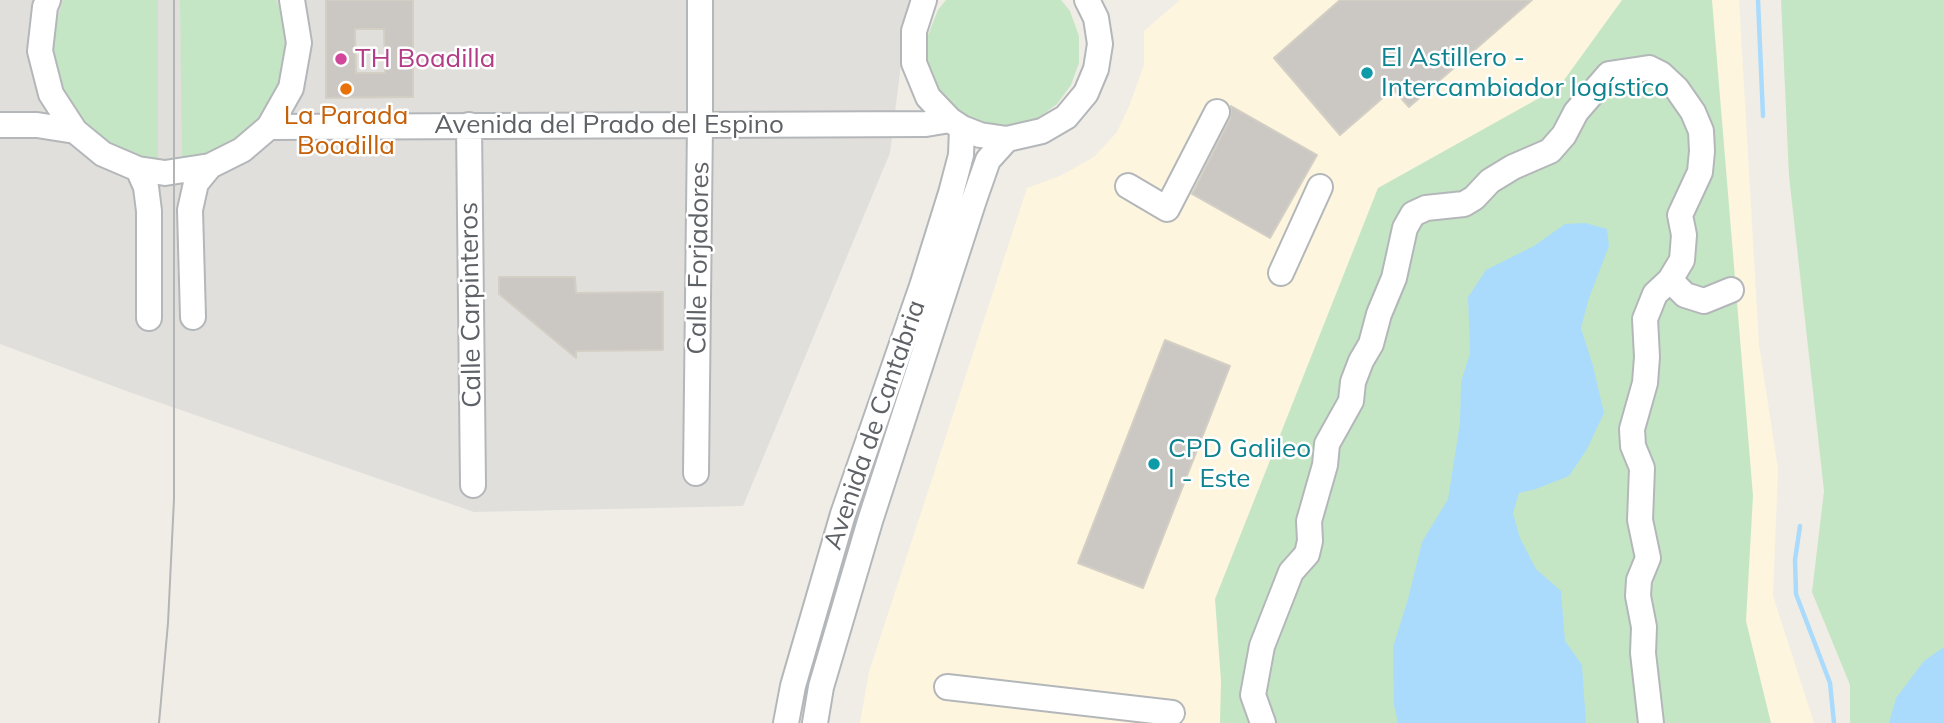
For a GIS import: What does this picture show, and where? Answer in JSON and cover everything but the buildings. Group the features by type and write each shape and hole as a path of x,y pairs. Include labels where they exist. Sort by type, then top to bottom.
{"street":[{"path":"48,0 40,51 51,94 75,131 103,154 138,169 174,173 210,166 242,150 269,127 291,88 293,77 299,43 292,0"},
{"name":"Calle Forjadores","path":"696,473 700,0"},
{"path":"924,0 914,31 914,63 928,97 956,124 980,135 1007,139 1042,131 1066,117 1086,93 1096,69 1100,44 1098,6"},
{"path":"1263,723 1253,695 1262,646 1292,572 1307,554 1310,541 1309,521 1325,465 1327,444 1351,401 1353,382 1361,360 1371,344 1402,251 1405,228 1413,214 1426,208 1464,204 1474,198 1489,181 1550,151 1564,135 1576,112 1609,74 1649,68 1661,74 1677,89 1693,112 1700,131 1700,172 1680,215 1684,236 1682,260 1670,279 1655,294 1645,319 1646,383 1632,429 1633,446 1643,468 1640,520 1648,558 1639,580 1638,596 1644,627 1643,653 1651,723"},
{"path":"1128,186 1167,209 1217,112"},
{"name":"Avenida del Prado del Espino","path":"269,127 956,124"},
{"name":"Avenida de Cantabria","path":"786,723 793,686 843,514 922,286 951,193 961,155 956,124"},
{"path":"0,125 37,125 75,131"},
{"name":"Calle Carpinteros","path":"469,125 473,485"},
{"name":"Avenida de Cantabria","path":"815,723 821,687 870,521 974,200 988,160 1007,139"},
{"path":"192,317 190,210 196,183 210,166"},
{"path":"138,169 146,187 149,211 149,318"},
{"path":"1281,273 1320,187"},
{"path":"1670,279 1685,295 1704,301 1731,290"},
{"path":"947,687 1171,713"}],"shaded area":[{"path":"0,0 909,0 890,153 743,506 474,512 129,392 0,344"},
{"path":"1180,0 1739,0 1759,345 1778,469 1773,596 1814,723 860,723 869,672 1027,188 1062,175 1094,157 1117,132 1144,65 1144,31"}],"green space":[{"path":"63,0 158,0 158,165 129,158 84,128 59,86 53,62 53,36"},
{"path":"180,0 276,0 282,15 287,44 284,76 275,100 246,137 182,165"},
{"path":"946,0 1061,0 1070,11 1079,36 1079,63 1071,85 1057,104 1038,118 1016,125 992,125 969,118 950,104 936,85 928,62 928,35 938,10"},
{"path":"1622,0 1712,0 1753,496 1746,621 1771,723 1220,723 1221,681 1215,599 1378,188 1559,87"},
{"path":"1781,0 1944,0 1944,723 1850,723 1850,685 1812,592 1824,491 1789,176"}],"water":[{"path":"1585,223 1607,229 1609,246 1589,298 1581,328 1604,413 1587,449 1569,476 1519,493 1513,513 1520,538 1536,569 1561,591 1565,641 1582,665 1586,723 1398,723 1394,705 1393,647 1422,542 1448,499 1460,423 1461,382 1470,353 1468,297 1486,270 1534,246 1565,224"},
{"path":"1944,647 1944,723 1889,723 1896,698 1924,661"}],"waterway":[{"path":"1758,0 1763,116"},
{"path":"1800,526 1795,560 1796,594 1830,683 1834,723"}],"tram line":[{"path":"159,723 168,623 174,499 174,0"}],"place":[{"name":"TH Boadilla","path":"341,59"},
{"name":"El Astillero - Intercambiador logístico","path":"1367,73"},
{"name":"La Parada Boadilla","path":"346,89"},
{"name":"CPD Galileo I - Este","path":"1154,464"}]}
